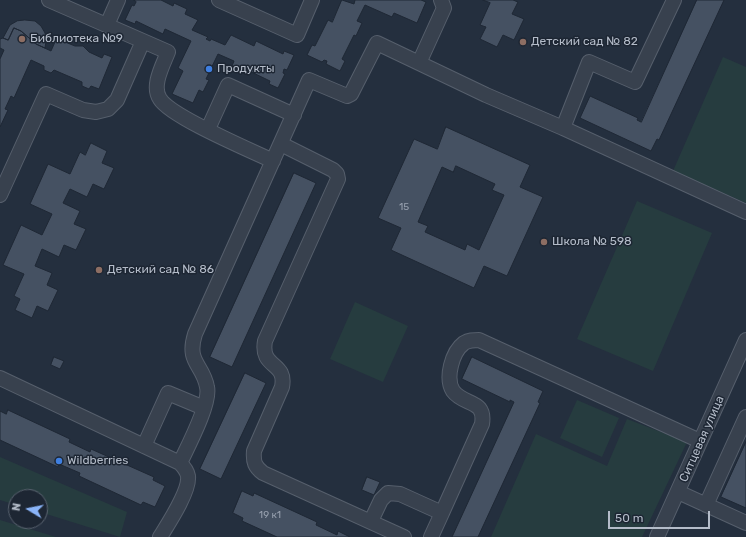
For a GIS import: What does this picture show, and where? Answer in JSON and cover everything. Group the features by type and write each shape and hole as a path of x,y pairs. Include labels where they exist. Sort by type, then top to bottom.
{"street":[{"path":"49,0 76,5 107,25 168,52 157,79 159,99 173,113 273,161"},
{"path":"107,25 118,0"},
{"path":"219,0 297,35 312,0"},
{"path":"419,63 444,8 441,0"},
{"path":"563,128 589,62 635,82 674,0"},
{"path":"0,195 46,94 83,110 96,112 108,109 117,100 143,41"},
{"path":"180,463 204,408 208,387 193,355 192,345 309,80 347,96 352,94 377,44 486,95 563,128 746,212"},
{"path":"208,129 228,85 294,115"},
{"path":"281,144 333,170 337,174 338,179 264,341 263,350 266,358 280,370 283,378 282,387 254,451 256,468 263,473 404,537"},
{"path":"431,537 482,424 483,416 480,409 475,404 460,397 454,391 449,382 449,371 458,350 463,344 470,340 479,340 700,441"},
{"name":"Ситцевая улица","path":"658,537 746,340"},
{"path":"0,378 180,463 186,468 188,477 186,488 160,537"},
{"path":"144,446 168,394 204,408"},
{"path":"706,504 746,417"},
{"path":"678,492 746,523"},
{"path":"371,521 381,500 388,493 400,494 442,513"}],"green space":[{"path":"723,57 746,67 746,203 673,171"},
{"path":"637,201 712,233 653,371 577,339"},
{"path":"355,302 408,326 383,382 330,359"},
{"path":"577,400 619,418 602,457 560,438"},
{"path":"627,419 687,442 642,537 491,537 536,434 607,466"},
{"path":"0,457 127,512 120,537 48,514 48,489 8,489 8,502 0,500"},
{"path":"0,520 8,522 8,529 30,529 56,537 0,537"}],"building":[{"path":"134,0 161,0 173,6 174,3 187,9 185,14 198,20 192,30 208,37 206,39 210,41 211,39 225,45 231,35 254,46 256,41 283,54 284,51 294,55 287,70 284,69 283,73 285,74 278,88 269,84 270,81 245,69 244,72 232,66 234,61 218,54 206,79 209,80 203,92 199,90 193,103 172,94 183,71 178,68 191,41 165,29 163,34 136,21 135,24 125,20 132,5 134,6 136,2"},
{"path":"342,0 354,4 355,0 421,0 426,2 417,23 394,13 392,17 365,5 357,21 362,23 342,59 345,61 340,71 326,64 327,61 324,60 322,62 307,55 312,45 315,46 328,20 332,22"},
{"path":"483,0 513,0 518,2 512,14 524,19 514,40 503,35 497,47 480,39 486,27 480,25 490,3"},
{"path":"697,0 724,0 659,140 657,139 651,151 580,118 590,96 638,118 637,120 641,122"},
{"path":"17,21 35,21 41,26 45,33 45,48 36,44 21,31 14,28 8,40 3,38 10,25"},
{"path":"14,28 21,31 36,44 51,51 58,35 67,39 65,42 75,46 83,46 89,52 102,58 104,54 112,57 99,89 91,86 89,89 82,86 82,82 54,70 51,73 44,70 44,66 31,60 14,98 11,96 5,109 8,110 0,127 0,59 4,50 0,48 0,39 3,38 8,40"},
{"path":"446,127 530,165 520,187 543,197 507,276 484,266 474,288 391,250 401,228 378,218 414,139 437,149","holes":["456,166 495,184 492,190 504,195 479,250 467,244 465,250 425,232 428,226 418,222 442,167 453,172"]},
{"path":"91,143 107,151 102,163 114,168 104,189 93,184 87,197 70,189 63,203 80,211 74,224 86,229 76,250 64,245 59,257 42,249 35,266 52,273 47,285 58,290 48,311 37,306 32,318 15,310 20,299 14,296 24,274 3,265 21,225 42,235 52,214 30,204 48,164 70,174 80,152 85,155"},
{"path":"294,173 316,183 232,367 210,357"},
{"path":"54,357 64,361 60,369 51,365"},
{"path":"472,357 543,391 538,402 540,403 478,537 452,537 514,402 510,400 510,402 462,379"},
{"path":"245,373 266,383 221,479 200,469"},
{"path":"8,410 70,439 69,442 90,452 91,449 154,477 153,480 165,486 155,507 143,502 141,505 79,476 80,473 59,464 58,467 0,440 0,411 6,414"},
{"path":"746,442 746,508 721,497"},
{"path":"367,477 380,482 374,495 362,490"},
{"path":"242,491 253,496 254,493 317,522 316,525 337,535 338,531 350,537 277,537 242,521 243,518 233,513"}],"place":[{"name":"Библиотека №9","path":"22,39"},
{"name":"Детский сад № 82","path":"523,42"},
{"name":"Продукты","path":"209,69"},
{"name":"Школа № 598","path":"544,242"},
{"name":"Детский сад № 86","path":"99,270"},
{"name":"Wildberries","path":"59,461"}]}
